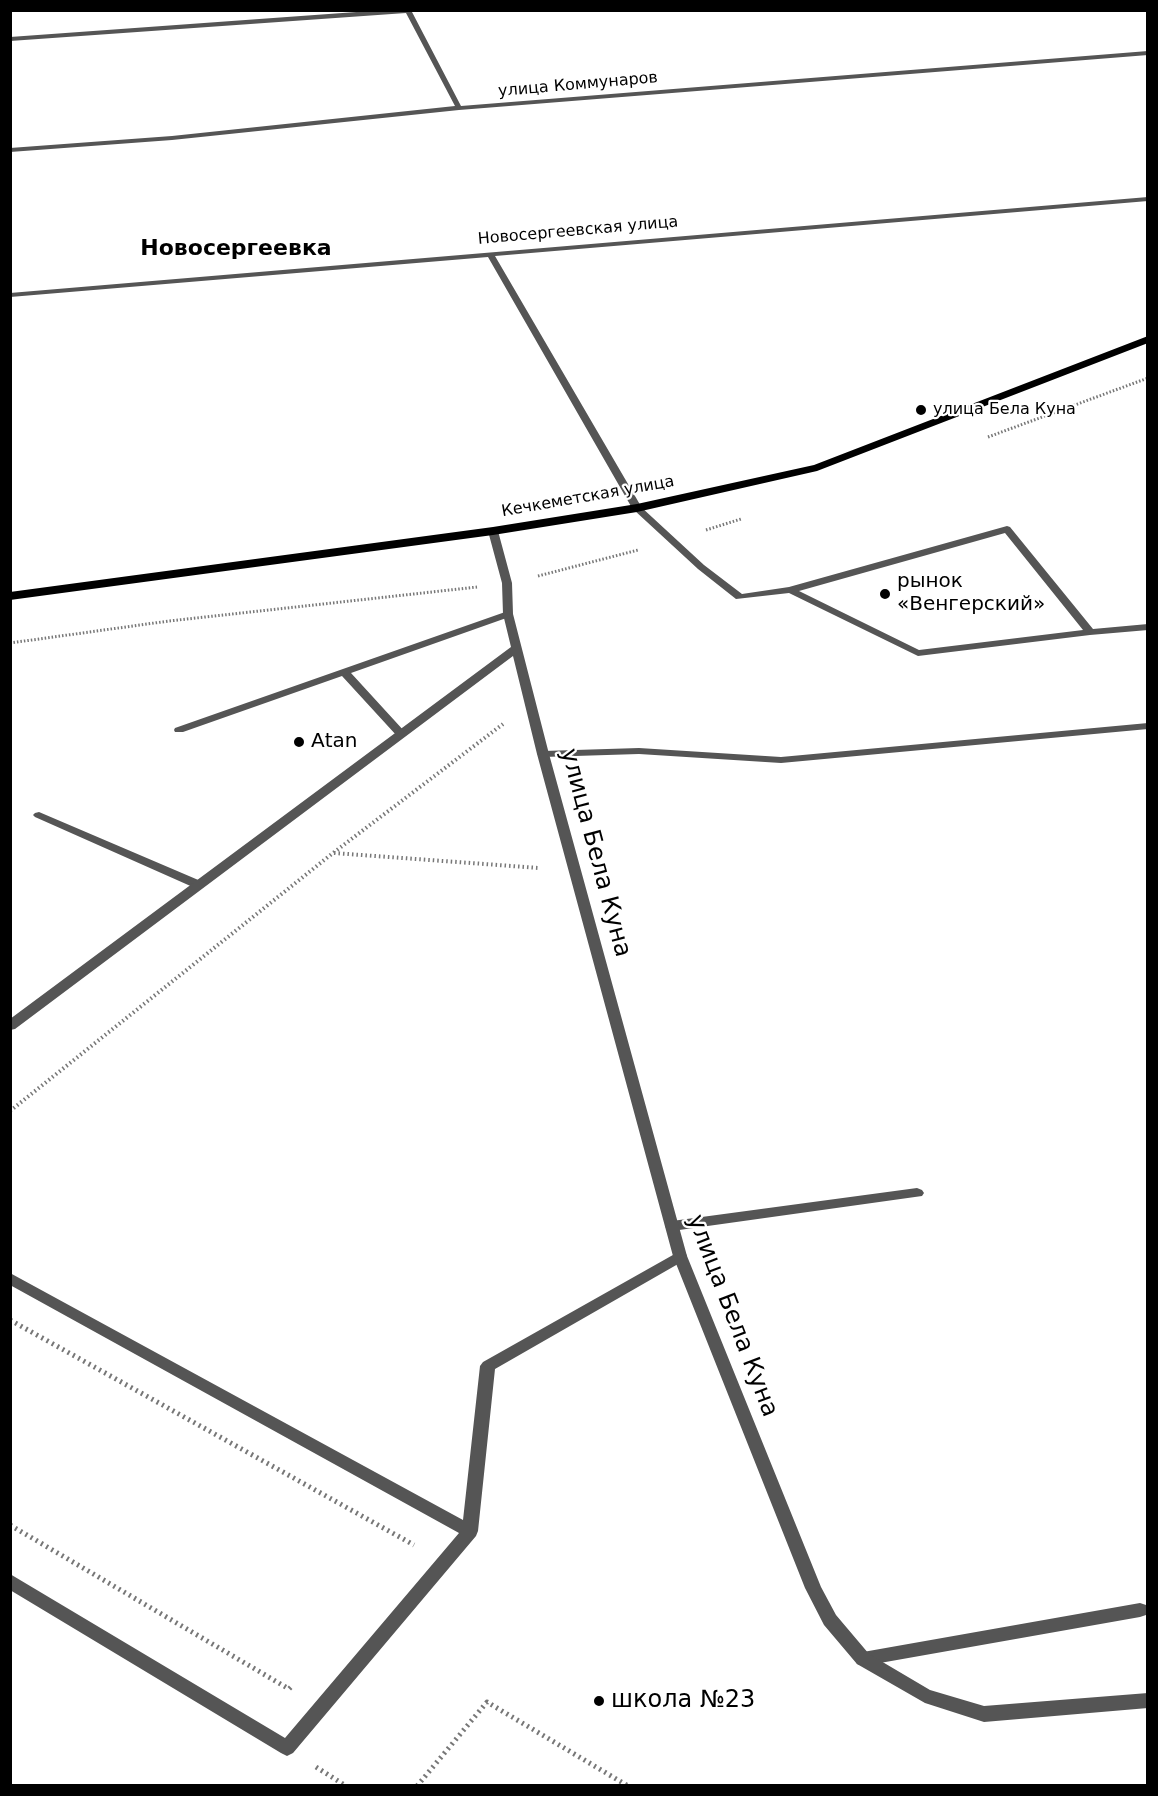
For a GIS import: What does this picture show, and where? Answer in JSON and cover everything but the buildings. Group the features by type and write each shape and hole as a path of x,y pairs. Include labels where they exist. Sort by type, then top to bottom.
{"main road":[{"name":"Кечкеметская улица","path":"10,596 493,531 637,508 817,468 1148,339"}],"street":[{"path":"10,39 417,10"},
{"path":"409,11 459,108"},
{"name":"улица Коммунаров","path":"10,150 172,138 459,108 1148,53"},
{"name":"Новосергеевская улица","path":"10,295 1148,199"},
{"path":"490,254 637,508 701,567 740,597 790,590 1007,529 1090,632"},
{"name":"улица Бела Куна","path":"493,531 507,583 508,614 530,704 680,1256 813,1588 830,1620 863,1659 925,1696 984,1714 1148,1700"},
{"path":"790,590 918,653 1148,627"},
{"path":"179,730 508,614"},
{"path":"10,1026 517,648"},
{"path":"343,671 401,734"},
{"path":"543,754 639,751 781,760 1148,726"},
{"path":"39,815 199,885"},
{"path":"672,1226 917,1193"},
{"path":"10,1581 287,1748 470,1531 488,1366 680,1256"},
{"path":"10,1278 470,1531"},
{"path":"863,1659 1140,1610"}],"path":[{"path":"10,643 169,621 507,583"},
{"path":"10,1111 333,853 530,704"},
{"path":"333,853 574,870"},
{"path":"10,1320 414,1545 406,1554"},
{"path":"10,1525 289,1689 297,1680"},
{"path":"417,1785 487,1702 628,1785"}],"place":[{"name":"улица Бела Куна","path":"921,410"},
{"name":"рынок «Венгерский»","path":"885,594"},
{"name":"Аtan","path":"299,742"},
{"name":"школа №23","path":"599,1701"}],"district":[{"name":"Новосергеевка","path":"236,249"}]}
